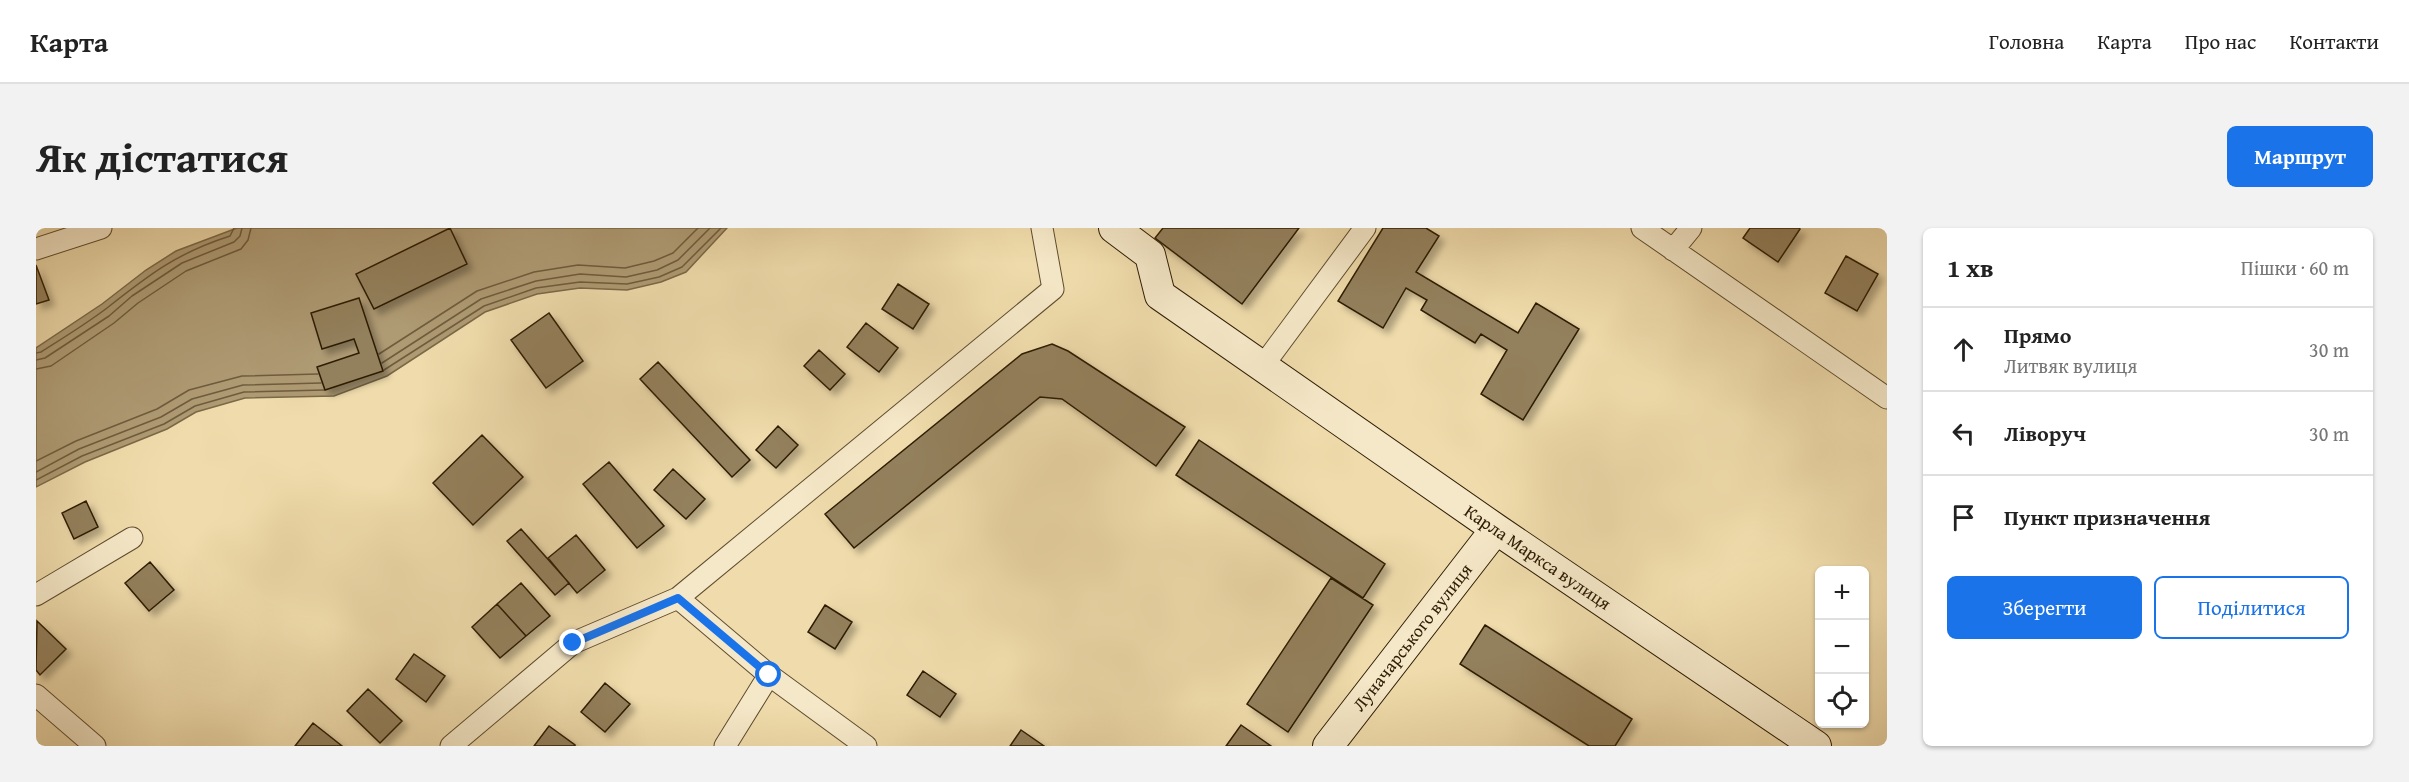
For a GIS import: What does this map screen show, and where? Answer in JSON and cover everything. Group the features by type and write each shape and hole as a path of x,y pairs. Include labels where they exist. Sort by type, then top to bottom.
{"main road":[{"name":"Карла Маркса вулиця","path":"1114,228 1150,255 1160,294 1496,529 1816,746"},
{"name":"Луначарського вулиця","path":"1328,746 1496,529"}],"street":[{"path":"36,249 101,228"},
{"path":"451,746 573,643 678,598 1053,289 1042,228"},
{"path":"1262,367 1365,228"},
{"path":"1642,228 1887,398"},
{"path":"1673,250 1691,228"},
{"path":"36,595 132,538"},
{"path":"678,598 769,675 866,746"},
{"path":"725,746 769,675"},
{"path":"36,695 95,746"}],"water":[{"path":"237,228 727,228 686,272 661,282 627,290 580,288 537,294 485,312 387,376 334,396 245,398 196,412 167,429 85,462 36,487 36,348 176,251"}],"building":[{"path":"450,228 467,264 374,309 356,274"},
{"path":"1163,228 1299,228 1242,304 1155,238"},
{"path":"1383,228 1426,228 1439,236 1416,272 1518,333 1536,303 1579,329 1523,420 1481,394 1507,350 1481,334 1475,343 1421,310 1427,300 1406,288 1383,328 1338,301"},
{"path":"1750,228 1800,229 1778,262 1743,238"},
{"path":"1846,256 1878,274 1857,311 1825,293"},
{"path":"36,265 49,300 36,304"},
{"path":"898,284 929,304 913,329 882,309"},
{"path":"359,298 383,371 325,390 317,367 359,353 354,339 322,349 311,313"},
{"path":"549,313 583,361 546,388 511,340"},
{"path":"866,323 898,348 879,372 847,347"},
{"path":"1052,344 1068,351 1185,427 1156,466 1062,399 1040,397 854,548 825,514 1022,354"},
{"path":"819,350 845,374 830,390 804,366"},
{"path":"658,362 750,460 732,477 640,379"},
{"path":"778,426 798,445 776,468 756,450"},
{"path":"482,435 523,477 473,525 433,483"},
{"path":"1199,440 1385,564 1363,598 1176,475"},
{"path":"609,462 664,526 637,548 583,484"},
{"path":"673,469 705,499 686,519 654,490"},
{"path":"86,501 98,527 74,539 62,513"},
{"path":"521,529 569,583 555,595 507,541"},
{"path":"576,535 605,570 577,593 548,558"},
{"path":"150,562 174,590 149,611 125,583"},
{"path":"1331,578 1373,605 1288,732 1247,704"},
{"path":"521,583 550,616 526,636 497,604"},
{"path":"497,604 526,636 500,658 472,627"},
{"path":"825,605 852,622 835,649 808,632"},
{"path":"37,621 66,649 40,675 36,670"},
{"path":"1485,625 1632,719 1615,746 1589,746 1460,664"},
{"path":"414,654 445,676 426,702 396,679"},
{"path":"923,671 956,694 940,717 907,695"},
{"path":"605,683 630,704 605,732 581,712"},
{"path":"368,689 402,721 380,743 347,711"},
{"path":"313,723 342,746 295,746"},
{"path":"1241,725 1271,746 1226,746"},
{"path":"549,726 575,745 575,746 534,746"},
{"path":"1021,730 1044,746 1010,746"}],"route":[{"path":"573,643 678,598 769,675"}]}
